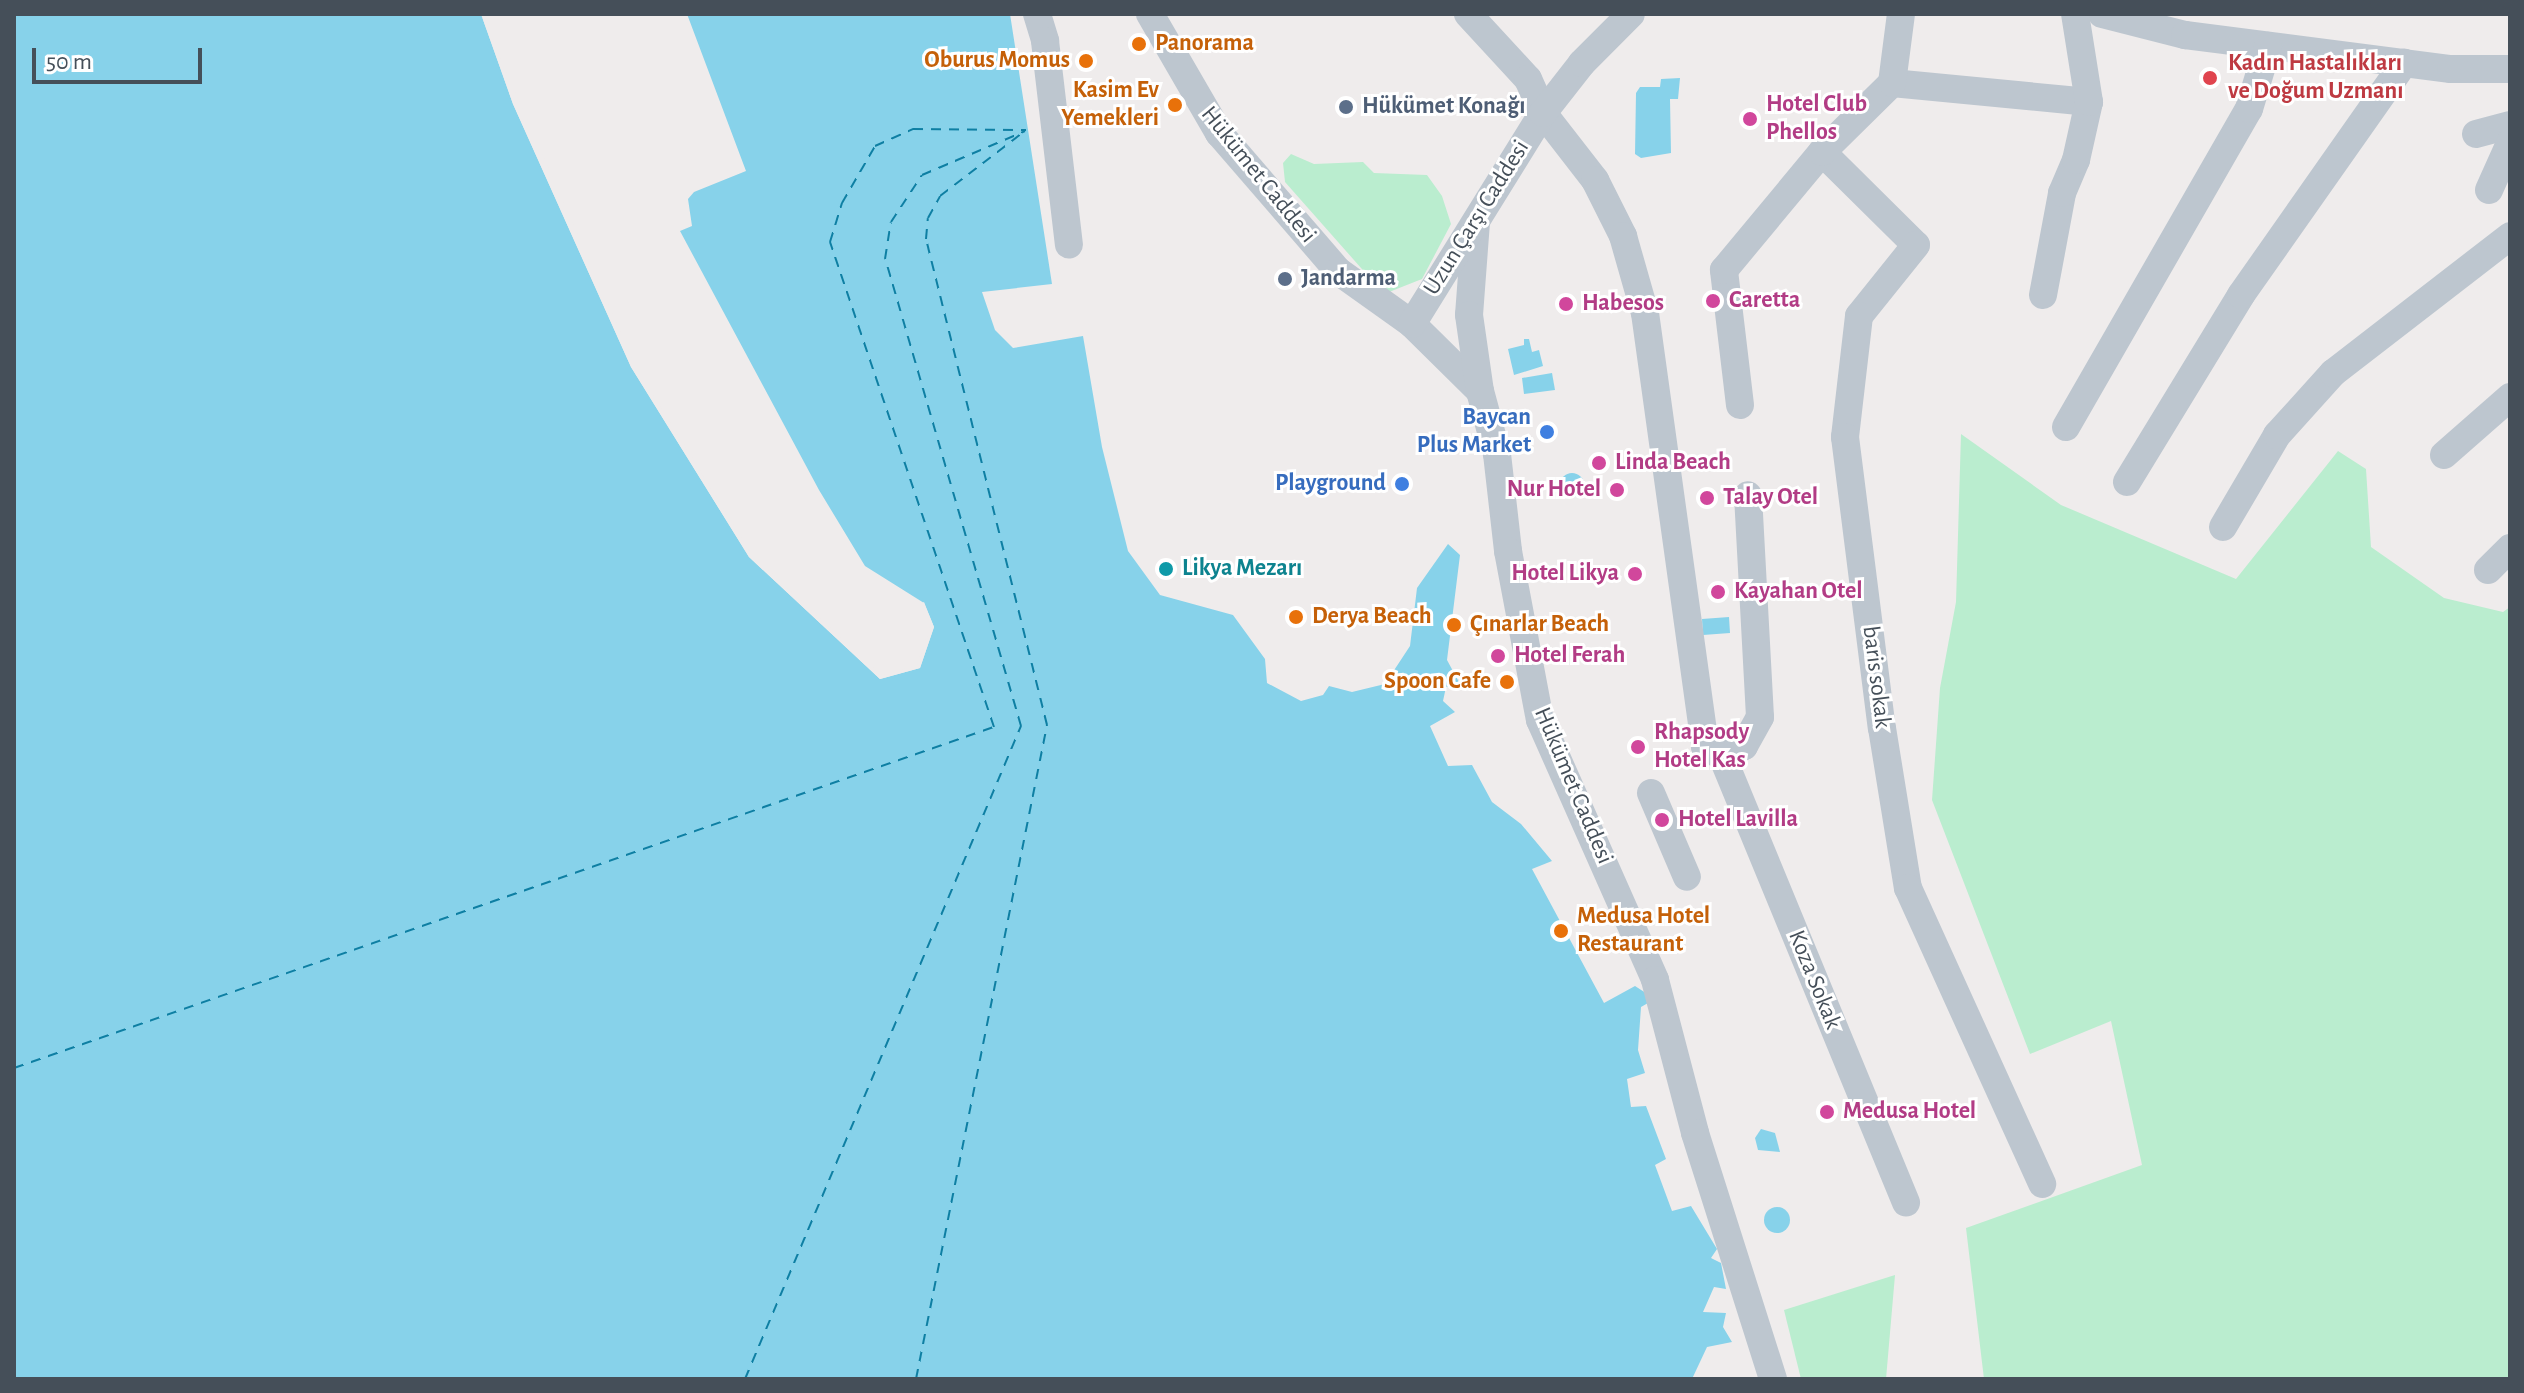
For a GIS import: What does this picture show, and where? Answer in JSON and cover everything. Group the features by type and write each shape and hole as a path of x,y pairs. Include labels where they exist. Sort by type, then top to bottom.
{"street":[{"path":"1037,14 1045,41 1069,245"},
{"name":"Hükümet Caddesi","path":"1150,14 1219,133 1338,271 1412,324 1480,391 1497,454 1508,551 1540,720 1655,980 1695,1133 1773,1379"},
{"path":"1468,14 1528,79 1543,113"},
{"name":"Uzun Çarşı Caddesi","path":"1412,324 1476,214 1543,113 1582,63 1631,14"},
{"path":"1740,405 1724,270 1822,152 1892,83 1901,14"},
{"path":"2043,295 2062,193 2076,160 2089,102 2075,14"},
{"path":"2102,14 2185,35 2404,63 2510,69"},
{"path":"2066,427 2249,109 2268,46"},
{"path":"2127,482 2241,295 2404,63"},
{"path":"1892,83 2089,102"},
{"name":"Koza Sokak","path":"1543,113 1595,180 1623,236 1645,313 1705,747 1722,756 1906,1203"},
{"path":"2476,134 2510,125"},
{"path":"2489,190 2510,143"},
{"name":"baris sokak","path":"1822,152 1916,245 1859,316 1845,437 1882,728 1908,888 2042,1184"},
{"path":"1476,214 1469,315 1480,391"},
{"path":"2223,527 2277,435 2333,373 2510,236"},
{"path":"2472,265 2510,262"},
{"path":"2444,455 2510,397"},
{"path":"1722,756 1744,746 1760,717 1748,495"},
{"path":"2488,570 2510,548"},
{"path":"1651,793 1687,877"}],"green space":[{"path":"1291,154 1314,164 1363,162 1374,173 1427,175 1442,196 1451,224 1422,279 1384,294 1285,182 1283,163"},
{"path":"1961,434 2061,505 2236,579 2338,451 2366,469 2371,547 2444,598 2503,612 2510,607 2510,1379 1984,1379 1966,1228 2142,1165 2111,1021 2030,1054 1932,800 1940,688 1956,602"},
{"path":"1895,1275 1886,1379 1801,1379 1784,1310"}],"water":[{"path":"14,14 481,14 513,104 631,367 749,557 880,679 920,668 934,627 924,603 865,566 819,490 680,231 692,226 688,199 694,192 746,171 687,14 1010,14 1052,284 982,292 995,330 1013,348 1083,336 1102,447 1128,551 1160,595 1233,615 1265,659 1267,683 1301,701 1323,695 1329,686 1352,692 1385,684 1410,646 1417,588 1448,544 1460,555 1447,660 1460,684 1446,687 1443,701 1455,712 1430,726 1448,766 1472,765 1492,802 1521,824 1552,861 1532,869 1604,1003 1635,986 1655,999 1641,1007 1638,1050 1645,1073 1627,1079 1631,1107 1646,1106 1666,1159 1655,1165 1672,1211 1691,1206 1717,1249 1711,1258 1721,1263 1726,1289 1714,1287 1703,1312 1726,1313 1723,1327 1732,1342 1707,1347 1692,1379 14,1379"},
{"path":"1680,78 1678,99 1670,99 1671,153 1641,158 1635,154 1636,93 1640,87 1660,87 1661,79"},
{"path":"1524,339 1529,339 1532,352 1539,350 1543,366 1514,375 1508,349 1524,345"},
{"path":"1552,373 1555,390 1524,394 1522,378"},
{"path":"1572,473 1580,477 1584,485 1580,493 1572,497 1564,493 1560,485 1564,477"},
{"path":"1729,617 1730,633 1703,635 1702,619"},
{"path":"1761,1129 1775,1133 1780,1152 1758,1150 1755,1138"},
{"path":"1777,1207 1786,1211 1790,1220 1786,1229 1777,1233 1768,1229 1764,1220 1768,1211"}],"pier":[{"path":"481,14 635,365 752,555 881,675 917,665 930,628 919,605 924,602 934,627 920,668 880,679 749,557 631,367 513,104"}],"ferry route":[{"path":"14,1068 994,727 830,242 842,203 875,146 913,129 1026,130"},
{"path":"745,1379 1021,726 885,259 891,222 922,175 1025,131"},
{"path":"916,1379 1047,725 926,239 928,218 940,196 1022,133"}],"place":[{"name":"Panorama","path":"1139,44"},
{"name":"Oburus Momus","path":"1086,61"},
{"name":"Kadın Hastalıkları ve Doğum Uzmanı","path":"2210,78"},
{"name":"Kasim Ev Yemekleri","path":"1175,105"},
{"name":"Hükümet Konağı","path":"1346,107"},
{"name":"Hotel Club Phellos","path":"1750,119"},
{"name":"Jandarma","path":"1285,279"},
{"name":"Caretta","path":"1713,301"},
{"name":"Habesos","path":"1566,304"},
{"name":"Baycan Plus Market","path":"1547,432"},
{"name":"Linda Beach","path":"1599,463"},
{"name":"Playground","path":"1402,484"},
{"name":"Nur Hotel","path":"1617,490"},
{"name":"Talay Otel","path":"1707,498"},
{"name":"Likya Mezarı","path":"1166,569"},
{"name":"Hotel Likya","path":"1635,574"},
{"name":"Kayahan Otel","path":"1718,592"},
{"name":"Derya Beach","path":"1296,617"},
{"name":"Çınarlar Beach","path":"1454,625"},
{"name":"Hotel Ferah","path":"1498,656"},
{"name":"Spoon Cafe","path":"1507,682"},
{"name":"Rhapsody Hotel Kas","path":"1638,747"},
{"name":"Hotel Lavilla","path":"1662,820"},
{"name":"Medusa Hotel Restaurant","path":"1561,931"},
{"name":"Medusa Hotel","path":"1827,1112"}]}
